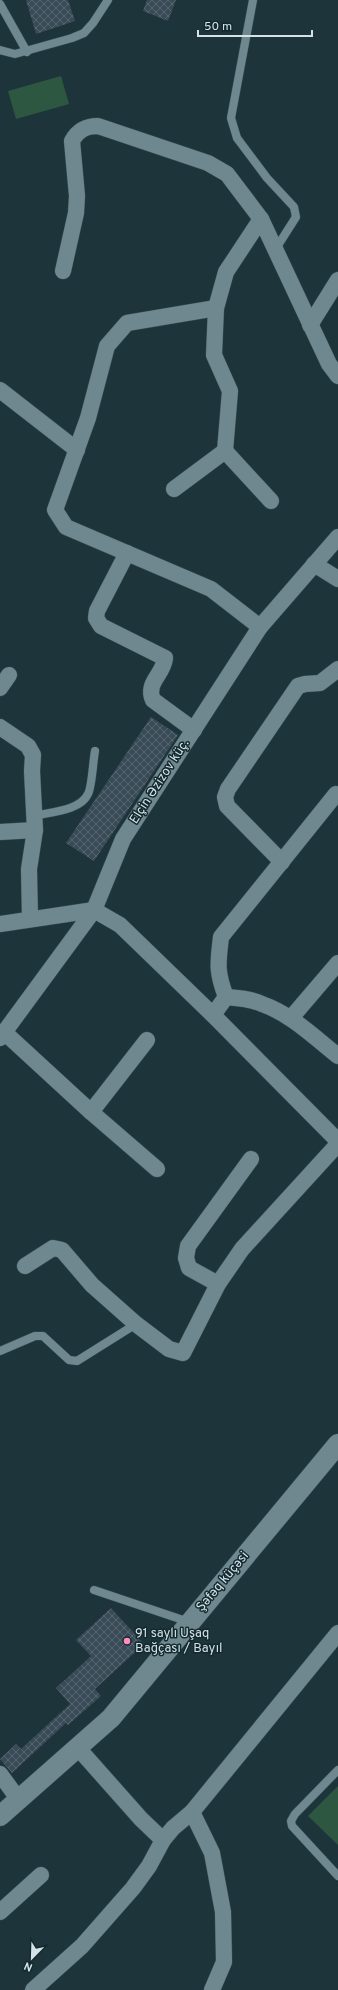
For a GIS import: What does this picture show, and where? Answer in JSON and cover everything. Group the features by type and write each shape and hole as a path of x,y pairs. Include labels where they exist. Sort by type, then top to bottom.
{"street":[{"path":"63,271 76,213 72,142 82,129 90,126 98,126 208,163 227,174 261,219 329,364 338,376"},
{"path":"261,219 226,272 216,308 214,355 230,392 225,451 271,501"},
{"path":"310,325 338,280"},
{"path":"216,308 126,323 107,346 88,418 55,510 66,527 211,589 260,628"},
{"path":"0,390 77,450"},
{"path":"174,488 225,451"},
{"name":"Elçin Əzizov küç.","path":"2,1035 94,910 123,839 260,628 338,537"},
{"path":"127,553 97,611 96,618 101,626 165,658 164,664 150,686 150,694 153,700 194,730"},
{"path":"314,564 338,579"},
{"path":"282,862 227,806 225,797 228,789 298,686 320,683 338,669"},
{"path":"0,727 28,746 33,754 32,771 35,823 29,869 30,919"},
{"path":"226,997 219,978 218,962 222,937 336,794"},
{"path":"0,832 35,823"},
{"path":"0,924 94,910 120,925 213,1015 338,1142 242,1249 218,1284 183,1353 169,1350 136,1324 92,1285 62,1250 53,1248 25,1266"},
{"path":"291,1018 338,963"},
{"path":"213,1015 226,997"},
{"path":"226,997 247,999 263,1004 291,1018 338,1056"},
{"path":"2,1035 157,1169"},
{"path":"91,1112 147,1040"},
{"path":"218,1284 189,1268 186,1258 188,1246 251,1159"},
{"name":"Şəfəq küçəsi","path":"0,1816 111,1718 338,1444"},
{"path":"33,1990 82,1946 133,1888 149,1866 163,1840 173,1828 192,1812 338,1633"},
{"path":"78,1748 141,1819 163,1840"},
{"path":"0,1774 19,1800"},
{"path":"192,1812 212,1853 223,1912 224,1962 212,1990"},
{"path":"0,1912 41,1876"}],"lane":[{"path":"0,50 15,54 27,52 84,32 93,23 108,0"},
{"path":"253,0 231,118 237,138 267,178 294,207 296,217 275,250"},
{"path":"0,4 27,52"},
{"path":"35,823 81,802 88,794 95,752"},
{"path":"0,1351 35,1336 43,1336 69,1360 77,1361 136,1324"},
{"path":"94,1590 190,1622"},
{"path":"338,1770 295,1814 291,1821 292,1826 338,1876"}],"green space":[{"path":"61,76 69,104 16,119 8,91"},
{"path":"338,1786 338,1845 308,1816"}],"building":[{"path":"26,0 68,0 75,21 36,34"},
{"path":"147,0 176,0 168,21 143,11"},
{"path":"151,717 178,735 94,861 66,843"},
{"path":"111,1608 144,1644 95,1689 101,1696 68,1725 66,1723 12,1773 0,1759 16,1744 21,1749 70,1704 56,1688 91,1656 76,1640"}],"place":[{"name":"91 saylı Uşaq Bağçası / Bayıl","path":"127,1641"}]}
